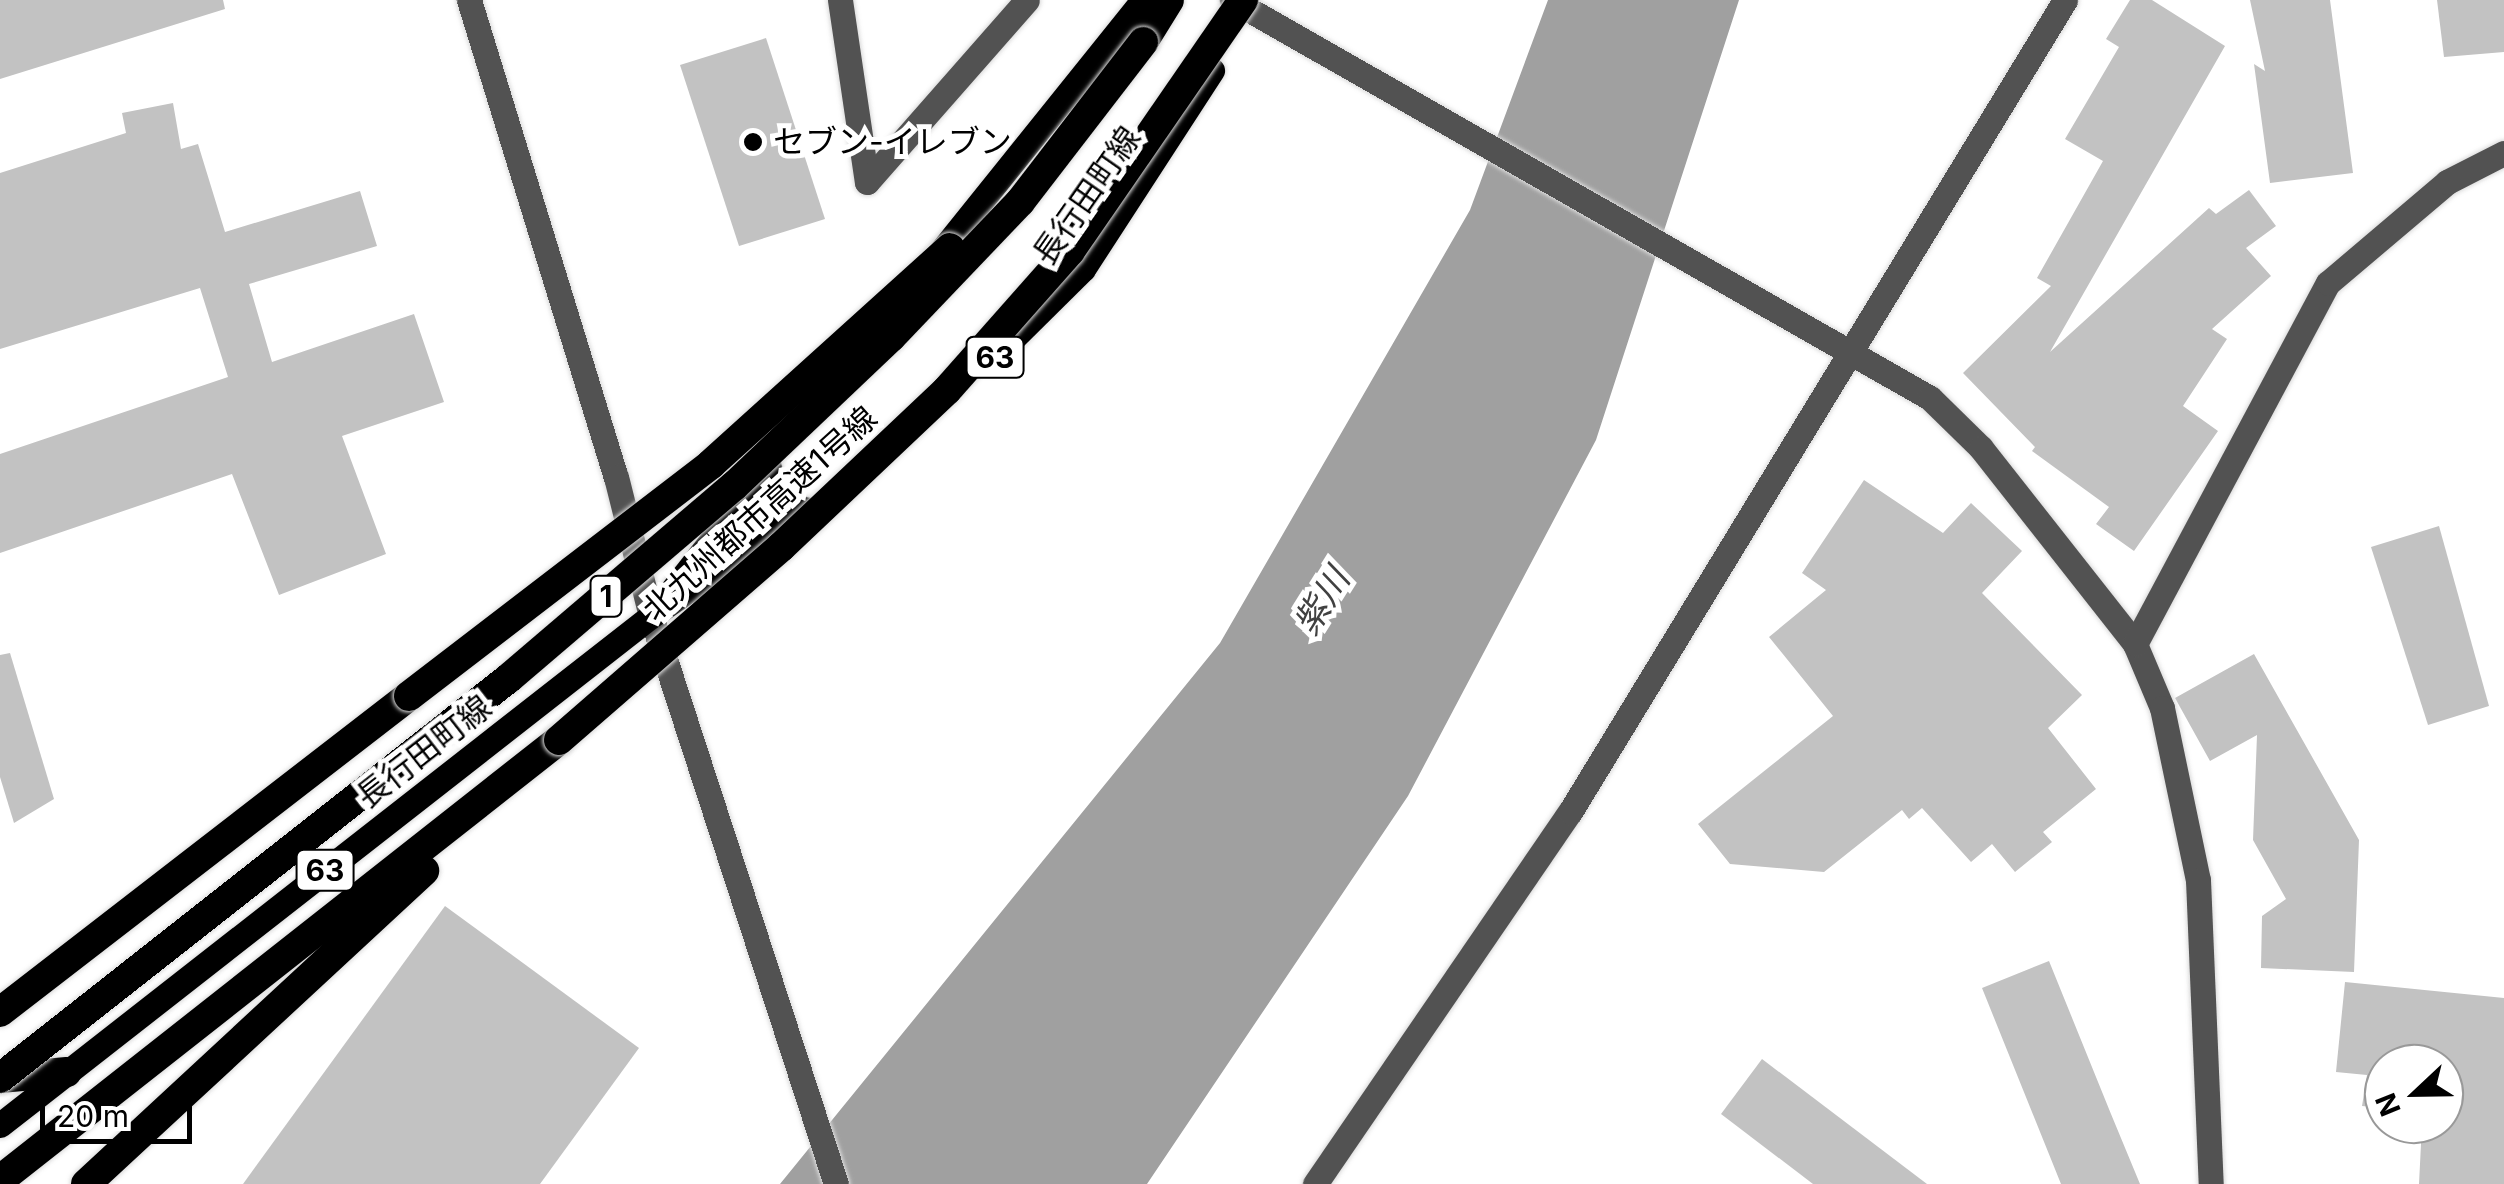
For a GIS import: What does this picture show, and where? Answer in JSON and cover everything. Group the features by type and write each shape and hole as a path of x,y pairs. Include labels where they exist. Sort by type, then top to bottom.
{"highway":[{"name":"北九州都市高速1号線","path":"0,1078 509,678 734,486 891,337 1020,202 1143,42 1168,0"},
{"name":"北九州都市高速1号線","path":"0,1180 559,740 781,547 947,390 1070,251 1245,3"},
{"path":"0,1012 711,464 1014,186 1143,42"},
{"path":"86,1184 310,981 559,740"},
{"path":"0,1078 67,1072"}],"main road":[{"name":"長行田町線","path":"652,616 1143,0"},
{"name":"長行田町線","path":"0,1125 652,616 922,428 1083,269 1245,3"}],"street":[{"path":"469,0 616,477 652,616 836,1184"},
{"path":"840,0 868,182 1026,0"},
{"path":"1315,1184 1570,812 1852,356 2065,0"},
{"path":"1245,3 1336,63 1826,344 1930,398 1981,448 2134,644 2162,708 2198,880 2211,1184"},
{"path":"2134,644 2328,284 2446,182 2504,152"}],"water":[{"name":"紫川","path":"1548,0 1739,0 1596,440 1408,796 1147,1184 780,1184 1220,643 1470,210"}],"building":[{"path":"0,0 223,0 225,9 0,79"},
{"path":"2130,0 2152,0 2225,46 2050,352 2209,208 2216,214 2249,190 2276,226 2246,248 2271,276 2212,329 2227,339 2183,406 2218,431 2134,551 2096,524 2109,507 2032,451 2035,447 1963,373 2051,286 2037,278 2103,161 2065,139 2119,47 2106,39"},
{"path":"2250,0 2330,0 2353,173 2270,183 2254,64 2265,71"},
{"path":"2437,0 2504,0 2504,52 2444,57"},
{"name":"セブン-イレブン","path":"766,38 825,219 739,246 680,65"},
{"path":"173,103 181,149 198,144 225,232 360,191 377,246 249,284 272,362 414,314 444,402 342,436 386,554 279,595 232,474 0,553 0,454 228,377 200,288 0,349 0,173 126,133 122,113"},
{"path":"1864,480 1943,533 1971,503 2022,551 1982,593 2082,695 2048,728 2096,789 2043,832 2052,842 2015,872 1992,844 1971,862 1922,808 1909,819 1902,810 1824,872 1730,864 1698,824 1833,716 1769,637 1826,590 1802,573"},
{"path":"2439,526 2489,706 2428,725 2371,547"},
{"path":"10,653 54,799 14,823 0,777 0,655"},
{"path":"2254,654 2359,840 2354,972 2261,968 2262,916 2286,899 2253,840 2257,735 2210,761 2175,698"},
{"path":"445,906 639,1048 540,1184 243,1184"},
{"path":"2049,961 2140,1184 2061,1184 1982,988"},
{"path":"2345,982 2504,998 2504,1184 2419,1184 2421,1144 2464,1144 2464,1044 2364,1044 2364,1075 2336,1072"},
{"path":"1762,1059 1927,1184 1813,1184 1721,1114"}],"place":[{"name":"セブン-イレブン","path":"753,142"}]}
